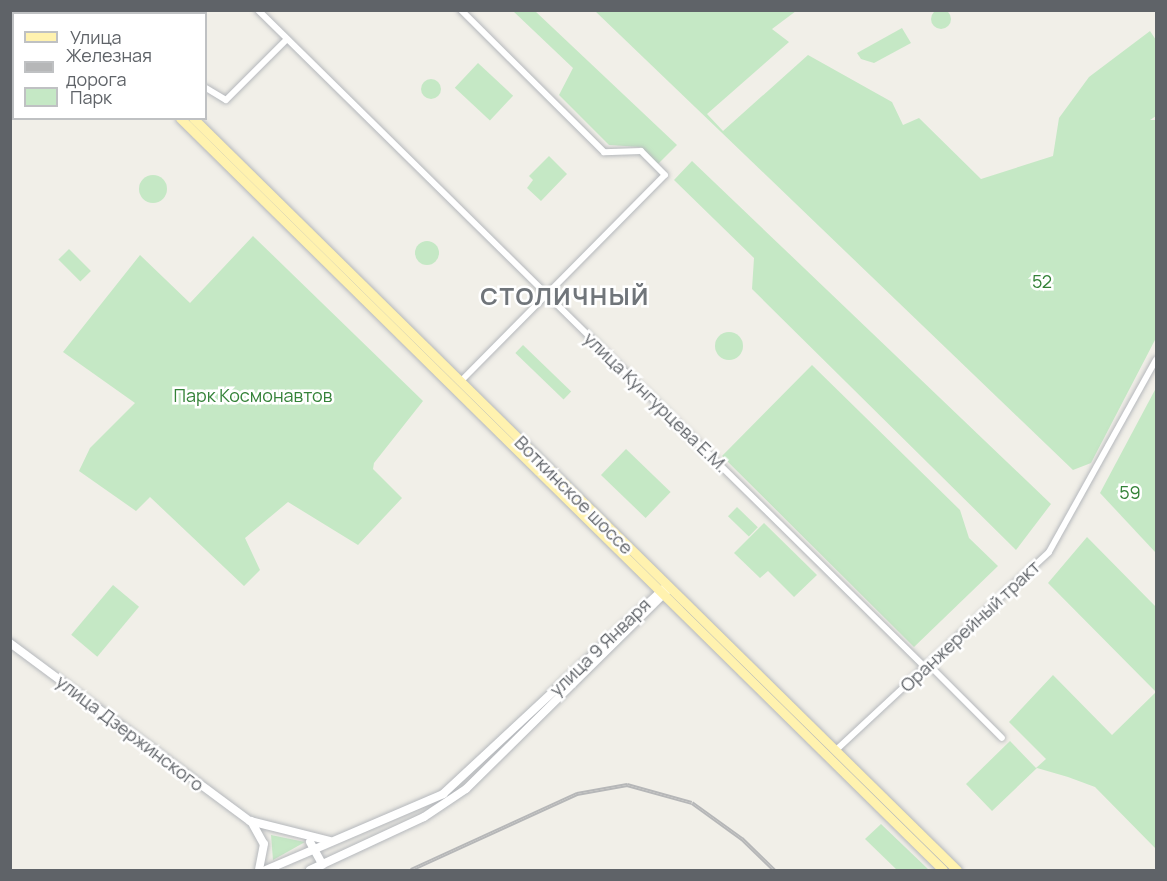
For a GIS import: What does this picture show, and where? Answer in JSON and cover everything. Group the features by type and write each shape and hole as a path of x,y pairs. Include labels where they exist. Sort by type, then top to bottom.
{"main road":[{"name":"Воткинское шоссе","path":"182,120 661,594 957,870"},
{"name":"Воткинское шоссе","path":"195,120 668,587 943,870"},
{"name":"улица 9 Января","path":"310,870 448,802 506,753 668,587"},
{"name":"улица 9 Января","path":"266,870 313,846 425,805 499,746 661,594"},
{"name":"улица Дзержинского","path":"10,643 250,821 264,844 259,870"},
{"path":"499,746 506,753"},
{"name":"улица Дзержинского","path":"250,821 330,841"},
{"path":"305,834 323,864"}],"street":[{"name":"улица Кунгурцева Е.М.","path":"258,10 1002,738"},
{"path":"460,382 665,175 641,151 604,152 461,10"},
{"path":"207,89 226,100 287,39"},
{"name":"Оранжерейный тракт","path":"832,754 1049,552 1156,360"}],"green space":[{"path":"941,9 948,12 951,19 948,26 941,29 934,26 931,19 934,12"},
{"path":"513,11 535,11 677,145 658,164 640,147 609,145 559,95 573,68"},
{"name":"52","path":"595,11 796,11 772,29 789,42 707,114 723,131 808,55 892,102 903,125 919,118 981,179 1053,156 1059,118 1089,77 1150,31 1156,40 1156,116 1150,120 1156,120 1156,338 1091,463 1073,470"},
{"path":"902,28 911,43 874,63 861,59 857,53"},
{"path":"478,63 513,96 490,121 455,88"},
{"path":"431,79 438,82 441,89 438,96 431,99 424,96 421,89 424,82"},
{"path":"549,156 567,174 541,201 527,188 533,180 529,176"},
{"path":"692,161 1051,504 1016,550 752,289 754,258 674,180"},
{"path":"153,175 163,179 167,189 163,199 153,203 143,199 139,189 143,179"},
{"name":"Парк Космонавтов","path":"253,236 423,401 374,463 373,469 402,498 358,545 288,502 245,538 260,570 244,586 150,497 136,511 79,471 90,448 135,403 63,352 140,255 190,303"},
{"path":"427,241 435,245 439,253 435,261 427,265 419,261 415,253 419,245"},
{"path":"69,249 91,271 80,282 58,260"},
{"path":"729,332 739,336 743,346 739,356 729,360 719,356 715,346 719,336"},
{"path":"523,345 571,392 564,399 515,353"},
{"path":"812,365 960,510 969,538 998,566 914,647 722,456"},
{"name":"59","path":"1156,388 1156,553 1100,493"},
{"path":"626,449 671,492 646,518 601,475"},
{"path":"737,507 758,527 749,536 728,516"},
{"path":"764,523 817,575 794,597 768,571 760,578 734,553"},
{"path":"1087,537 1156,607 1156,692 1048,583"},
{"path":"113,585 139,607 97,657 71,635"},
{"path":"1053,675 1112,735 1156,692 1156,849 1095,787 1068,777 1037,768 992,811 966,784 1010,741 1036,768 1046,759 1009,722"},
{"path":"881,824 929,870 897,870 865,839"},
{"path":"271,835 305,842 273,860"}],"railway":[{"path":"411,870 577,794 627,785 692,803 742,839 774,870"}],"district":[{"name":"СТОЛИЧНЫЙ","path":"565,296"}]}
